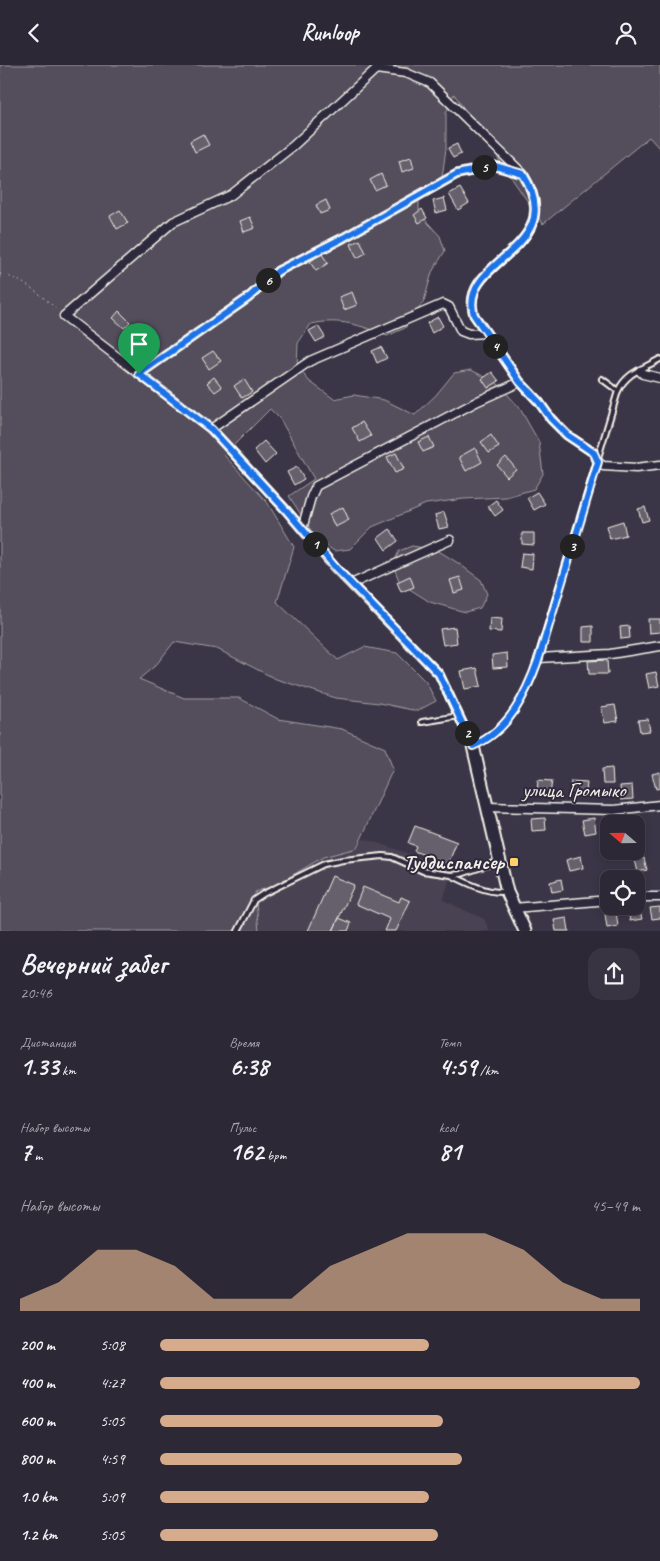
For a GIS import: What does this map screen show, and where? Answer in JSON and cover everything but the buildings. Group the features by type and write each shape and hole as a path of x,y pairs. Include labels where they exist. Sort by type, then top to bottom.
{"street":[{"path":"525,931 507,892 473,746 439,674 351,584 211,429 64,316 173,222 230,195 293,146 376,69 406,73 430,83 523,174 532,188 535,201 535,218 524,238 477,285 473,298 472,309 474,315 520,382 539,402 551,419 567,435 594,453 598,462 603,466 610,467 636,468 660,465"},
{"path":"139,374 248,298 278,271 343,238 457,174 495,166 523,174"},
{"path":"211,429 310,361 443,304 449,307 461,331 469,334 486,333"},
{"path":"640,371 643,374 660,378"},
{"path":"302,529 316,486 478,401 520,382"},
{"path":"351,584 450,540"},
{"path":"539,658 610,654 660,645"},
{"name":"улица Громыко","path":"487,807 614,810 660,805"},
{"path":"645,897 660,897"},
{"path":"514,908 600,901"}],"lane":[{"path":"473,746 492,735 519,706 539,658 618,391 624,379 630,374 640,371 660,359"},
{"path":"602,379 618,391"},
{"path":"422,722 459,716"},
{"path":"238,931 254,900 324,864 343,860 383,856 392,857 423,871 450,875 494,893 507,892"},
{"path":"450,875 499,861"}],"path":[{"path":"0,274 22,282 64,316"}],"shaded area":[{"path":"0,65 660,65 660,149 649,137 543,224 454,94 446,113 446,148 442,178 429,186 419,197 419,213 440,236 445,251 432,272 424,301 405,328 387,336 341,322 322,322 311,324 298,343 297,366 309,381 334,399 354,395 384,400 415,415 436,395 454,373 471,370 497,383 519,407 539,442 543,474 534,489 506,497 463,499 426,504 372,527 350,549 334,551 316,538 289,496 314,479 280,419 270,409 224,455 267,502 294,547 277,602 338,660 364,647 397,653 426,682 436,701 417,711 379,703 336,698 276,679 217,649 174,642 156,665 139,679 184,698 239,698 278,719 342,729 385,748 393,769 357,848 323,857 276,885 255,892 259,931 0,931"},
{"path":"412,546 437,550 481,580 487,594 480,608 465,612 430,602 400,583 393,565 399,551"},
{"path":"366,839 453,869 443,900 484,919 490,931 146,931 207,871"}],"place":[{"name":"Тубдиспансер","path":"514,862"}],"route":[{"path":"495,166 523,174 532,188 535,201 535,218 524,238 477,285 472,309 474,315 520,382 539,402 551,419 567,435 594,453 598,462 539,658 519,706 504,724 484,741 473,746 439,674 336,568 286,510 211,429 139,374 248,298 278,271 343,238 457,174 495,166"}]}
